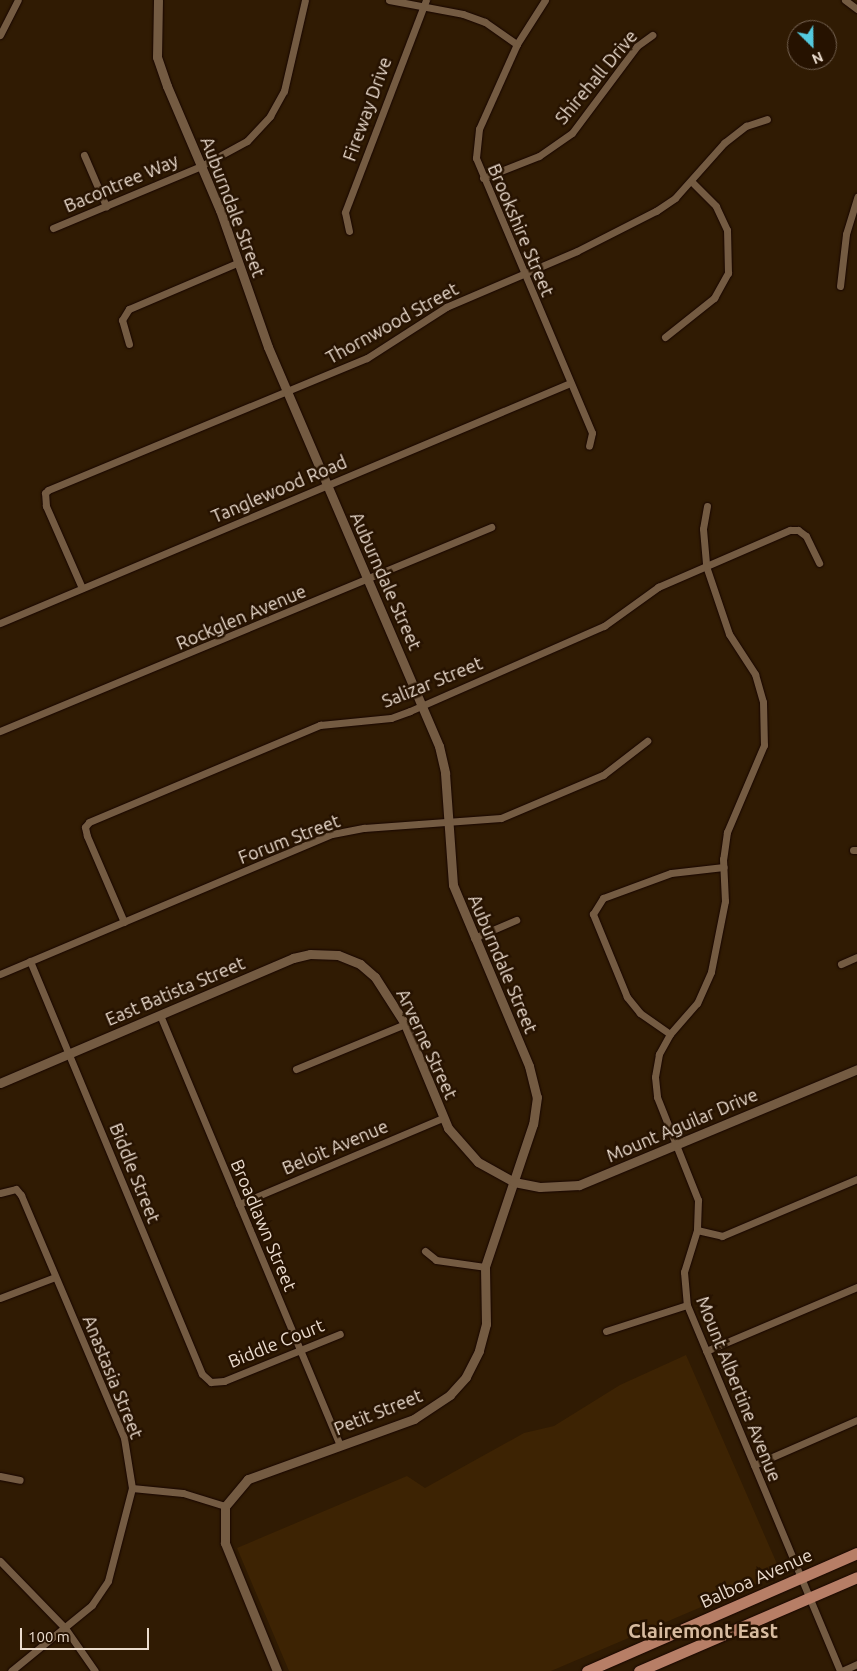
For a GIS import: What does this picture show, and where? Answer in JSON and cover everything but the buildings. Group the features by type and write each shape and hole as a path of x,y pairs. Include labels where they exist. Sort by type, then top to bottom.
{"main road":[{"name":"Balboa Avenue","path":"587,1671 857,1553"},
{"path":"638,1671 857,1577"}],"street":[{"path":"0,35 18,0"},
{"name":"Auburndale Street","path":"158,0 157,57 201,166 287,392 422,706 443,760 453,885 535,1082 536,1111 514,1182"},
{"name":"Bacontree Way","path":"53,228 201,166 247,141 270,116 284,91 305,0"},
{"path":"389,0 424,3 463,14 485,22 517,44"},
{"name":"Brookshire Street","path":"545,0 517,44 479,129 476,158 523,274 592,433 589,446"},
{"path":"844,0 857,9"},
{"name":"Fireway Drive","path":"349,231 346,212 424,3"},
{"name":"Shirehall Drive","path":"483,178 539,156 572,133 637,46 652,34"},
{"name":"Thornwood Street","path":"82,588 46,506 44,493 48,490 367,358 446,308 577,251 656,211 675,198 724,143 746,126 767,119"},
{"path":"84,156 106,206"},
{"path":"665,337 714,298 728,273 727,230 716,206 691,181"},
{"path":"840,286 846,234 857,197"},
{"path":"129,344 122,320 129,309 238,263"},
{"name":"Tanglewood Road","path":"0,623 570,383"},
{"name":"Mount Albertine Avenue","path":"707,506 702,530 706,566 728,634 755,674 765,724 759,760 727,832 724,867 725,901 711,972 697,1003 670,1034 658,1054 655,1077 657,1097 698,1200 697,1230 684,1272 686,1305 841,1671"},
{"name":"Rockglen Avenue","path":"0,730 367,580 491,527"},
{"name":"Salizar Street","path":"124,922 87,836 85,827 89,822 320,725 391,718 422,706 604,626 658,587 790,530 798,530 806,536 819,563"},
{"name":"Forum Street","path":"0,974 332,834 364,828 501,818 602,775 647,741"},
{"path":"670,1034 640,1013 627,998 594,920 595,908 603,898 671,874 724,867"},
{"path":"474,938 516,920"},
{"name":"Arverne Street","path":"293,958 310,954 338,955 360,964 381,984 405,1024 443,1118 461,1146 478,1162 514,1182"},
{"path":"841,964 857,957"},
{"name":"East Batista Street","path":"0,1082 293,958"},
{"name":"Biddle Street","path":"30,961 202,1374 211,1382 224,1381"},
{"name":"Broadlawn Street","path":"160,1015 340,1445"},
{"path":"296,1069 405,1024"},
{"name":"Mount Aguilar Drive","path":"514,1182 540,1188 579,1184 676,1146 857,1069"},
{"name":"Beloit Avenue","path":"239,1204 443,1118"},
{"path":"697,1230 722,1236 857,1179"},
{"name":"Petit Street","path":"225,1506 248,1479 420,1416 450,1395 462,1381 479,1351 484,1330 485,1267 514,1182"},
{"name":"Anastasia Street","path":"3,1192 16,1189 21,1195 124,1438 132,1488 108,1581 92,1605 11,1671"},
{"path":"425,1251 436,1260 485,1267"},
{"path":"0,1298 55,1277"},
{"path":"706,1352 857,1288"},
{"path":"606,1331 686,1305"},
{"name":"Biddle Court","path":"224,1381 340,1334"},
{"path":"754,1465 857,1420"},
{"path":"0,1476 20,1480"},
{"path":"132,1488 182,1494 225,1506 223,1531 228,1554 277,1671"},
{"path":"0,1561 65,1628 95,1671"},
{"path":"841,1671 857,1664"}],"shaded area":[{"path":"686,1355 781,1573 551,1671 289,1671 237,1548 407,1476 425,1488 524,1433 554,1426 620,1385"}],"district":[{"name":"Clairemont East","path":"703,1630"}]}
